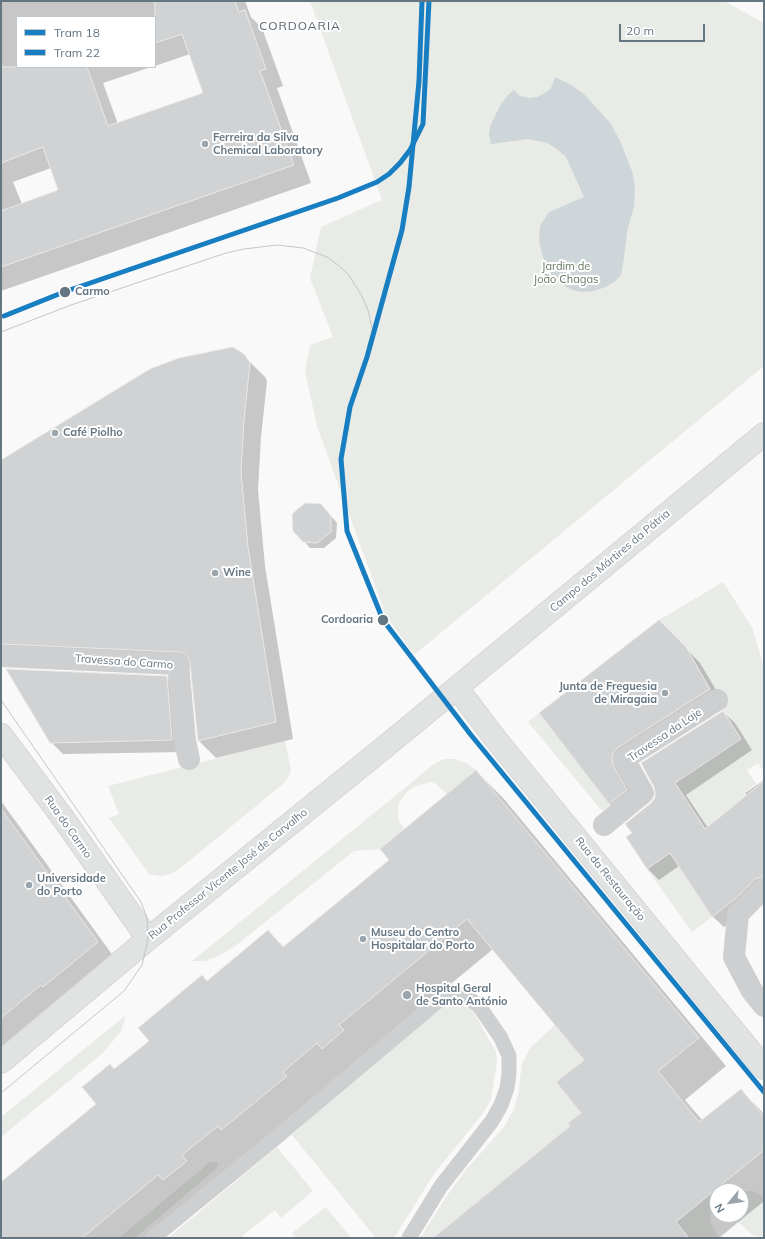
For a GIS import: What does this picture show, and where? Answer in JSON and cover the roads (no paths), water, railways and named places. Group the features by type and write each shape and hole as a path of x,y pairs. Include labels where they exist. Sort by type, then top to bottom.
{"main road":[{"name":"Campo dos Mártires da Pátria","path":"456,688 764,434"},
{"name":"Rua Professor Vicente José de Carvalho","path":"1,1062 148,939 456,688"},
{"name":"Rua da Restauração","path":"456,688 494,737 764,1068"},
{"name":"Rua do Carmo","path":"1,735 59,813 148,939"}],"street":[{"name":"Travessa do Carmo","path":"1,656 178,664 188,760"},
{"name":"Travessa da Laje","path":"604,825 643,793 624,759 717,700"},
{"path":"764,888 738,914 734,957 752,991 764,1006"}],"lane":[{"path":"153,1238 272,1141 443,997 458,993 467,997 479,1006 502,1038 508,1056 509,1074 507,1088 501,1105 492,1121 441,1186 409,1238"}],"tram line":[{"name":"18","path":"422,1 419,81 409,187 402,230 367,357 350,407 341,459 347,531 383,620 471,735 764,1092"},
{"name":"22","path":"4,316 64,292 338,198 377,182 389,174 410,150 423,124 429,1"},
{"path":"1,332 71,305 226,253 277,245 303,248 327,257 348,274 362,296 368,310 373,332"},
{"path":"1,700 141,902 147,918 148,939 142,965 124,991 1,1093"}],"place":[{"name":"Ferreira da Silva Chemical Laboratory","path":"205,144"},
{"name":"Carmo","path":"65,292"},
{"name":"Café Piolho","path":"55,433"},
{"name":"Wine","path":"215,573"},
{"name":"Cordoaria","path":"383,620"},
{"name":"Junta de Freguesia de Miragaia","path":"665,693"},
{"name":"Universidade do Porto","path":"29,885"},
{"name":"Museu do Centro Hospitalar do Porto","path":"363,939"},
{"name":"Hospital Geral de Santo António","path":"407,995"}],"district":[{"name":"CORDOARIA","path":"300,26"}],"park label":[{"name":"Jardim de João Chagas","path":"566,273"}]}
